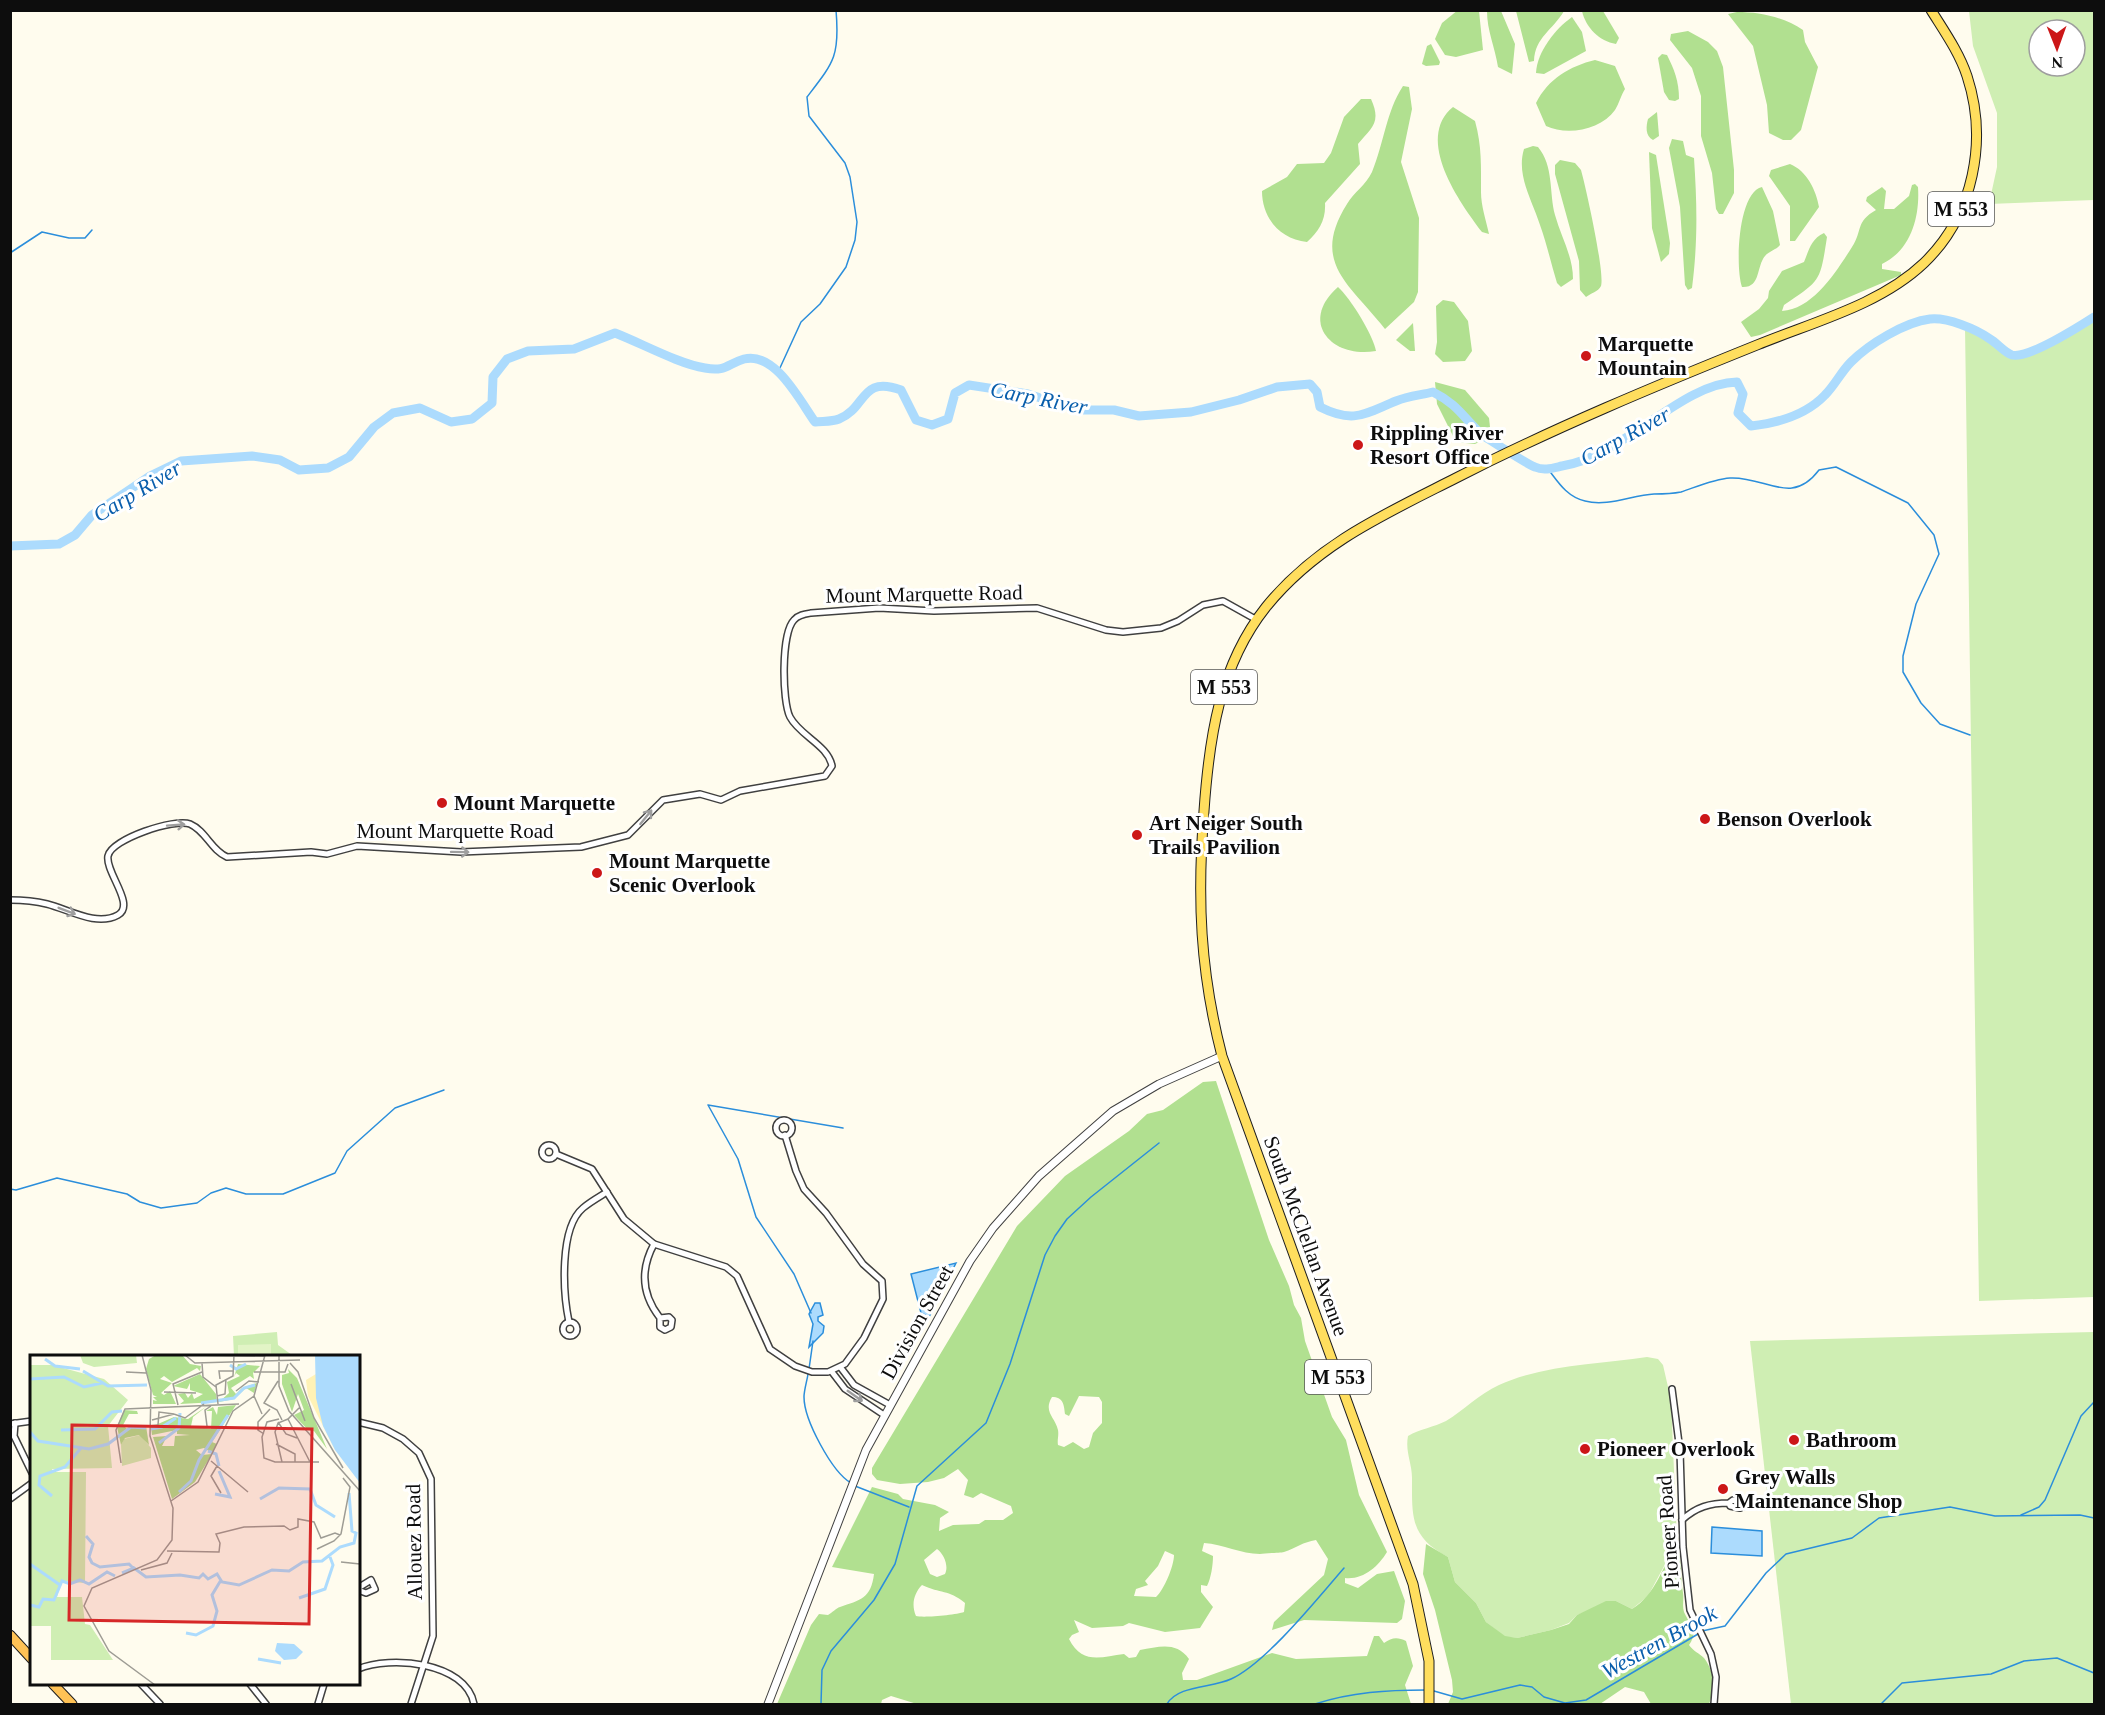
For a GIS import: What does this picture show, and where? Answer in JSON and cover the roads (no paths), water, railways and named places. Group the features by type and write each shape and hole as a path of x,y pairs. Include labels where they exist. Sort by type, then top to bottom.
{"highway":[{"path":"10,1635 30,1657"},
{"path":"55,1685 72,1704"}],"main road":[{"name":"M 553","path":"1222,1056 1208,997 1200,940 1200,872 1206,774 1209,746 1221,695 1239,652 1257,620 1297,573 1343,537 1501,455 1647,388 1863,302 1903,280 1926,261 1947,235 1961,210 1970,184 1977,142 1975,107 1966,74 1931,10"},
{"name":"South McClellan Avenue","path":"1222,1056 1413,1584 1429,1661 1429,1704"}],"street":[{"name":"Mount Marquette Road","path":"10,900 46,903 79,915 104,918 117,916 123,911 124,905 109,866 108,856 112,848 126,840 178,822 190,825 201,833 217,852 227,857 311,852 327,854 357,846 461,852 581,847 628,835 663,800 700,794 721,800 740,791 825,776 831,770 829,756 791,718 785,703 787,637 793,621 801,615 879,608 934,611 1037,608 1106,630 1150,630 1178,621 1210,601 1223,601 1257,620"},
{"name":"Division Street","path":"768,1704 856,1474 884,1415 971,1260 1022,1194 1113,1112 1159,1084 1222,1056"},
{"path":"556,1154 592,1169 624,1219 654,1244 726,1267 737,1276 770,1349 795,1366 812,1372 832,1372 841,1368 864,1338 884,1299 882,1281 863,1264 826,1213 804,1189 785,1135"},
{"path":"569,1322 566,1253 570,1226 582,1209 607,1192"},
{"path":"654,1244 646,1259 645,1289 652,1307 660,1318"},
{"path":"841,1368 854,1385 890,1406"},
{"path":"832,1372 845,1389 884,1415"},
{"name":"Pioneer Road","path":"1672,1389 1680,1451 1682,1520 1690,1610 1711,1653 1716,1677 1714,1704"},
{"path":"30,1421 13,1423 14,1436 30,1469"},
{"name":"Allouez Road","path":"360,1422 383,1428 403,1439 419,1453 431,1479 433,1636 411,1704"},
{"path":"10,1499 30,1484"},
{"path":"1682,1520 1700,1507 1729,1503"},
{"path":"360,1667 367,1665 423,1665 446,1672 464,1683 474,1704"},
{"path":"143,1685 160,1704"},
{"path":"252,1685 266,1704"},
{"path":"318,1704 323,1685"}],"water":[{"path":"956,1263 929,1317 921,1313 911,1274"},
{"path":"815,1303 820,1303 823,1315 818,1317 818,1321 824,1326 823,1333 809,1347 813,1324 809,1314"},
{"path":"1712,1527 1762,1531 1762,1556 1711,1553"}],"waterway":[{"path":"779,370 801,322 820,304 846,267 855,240 857,222 850,177 845,163 809,116 807,97 833,58 837,38 836,10"},
{"path":"10,253 42,232 69,238 85,238 92,230"},
{"name":"Carp River","path":"10,546 59,544 75,535 92,515 150,476 181,461 252,456 280,460 299,470 328,468 349,457 374,427 393,413 420,408 451,422 472,419 492,403 493,377 507,359 528,351 574,349 615,333 672,358 705,368 722,368 744,359 755,359 766,363 786,380 815,422 836,420 848,414 871,390 888,386 901,390 916,420 932,425 948,419 955,393 969,385 1028,394 1078,410 1114,410 1139,416 1191,412 1239,400 1277,387 1310,384 1317,392 1320,407 1351,416 1367,413 1405,398 1433,392 1454,406 1481,434 1531,465 1545,469 1585,460 1608,449 1673,406 1716,385 1737,382 1743,394 1738,413 1751,426 1791,417 1817,402 1829,391 1851,362 1867,348 1899,329 1920,321 1937,319 1961,324 1984,335 2009,354 2020,355 2054,341 2094,317"},
{"path":"1548,469 1573,496 1585,501 1602,503 1646,495 1671,494 1730,478 1777,487 1798,487 1809,481 1819,470 1836,467 1908,503 1934,535 1939,554 1916,604 1903,656 1903,672 1921,703 1940,724 1970,735"},
{"path":"10,1189 16,1190 57,1178 127,1194 140,1202 161,1208 197,1203 211,1193 226,1188 246,1194 283,1194 335,1173 347,1151 395,1108 444,1090"},
{"path":"811,1313 794,1274 756,1217 738,1159 708,1105 843,1128"},
{"path":"821,1704 822,1670 831,1651 874,1600 895,1564 917,1486 986,1423 1010,1364 1045,1255 1055,1236 1067,1219 1091,1197 1159,1143"},
{"path":"809,1369 813,1341"},
{"path":"808,1374 804,1397 809,1419 820,1445 836,1468 851,1483"},
{"path":"2021,1515 2039,1507 2045,1500 2081,1416 2094,1402"},
{"path":"855,1486 909,1507"},
{"name":"Westren Brook","path":"1702,1631 1725,1626 1766,1573 1786,1554 1852,1538 1879,1518 1950,1507 1995,1516 2080,1515 2094,1518"},
{"path":"1167,1704 1179,1693 1223,1682 1245,1671 1291,1629 1344,1568"},
{"name":"Westren Brook","path":"1434,1691 1462,1699 1520,1685 1532,1687 1544,1697 1565,1703 1586,1700 1698,1634"},
{"path":"1881,1704 1902,1683 1991,1674 2024,1661 2057,1658 2094,1673"},
{"name":"Westren Brook","path":"1315,1704 1370,1692 1426,1690"}],"place":[{"name":"Marquette Mountain","path":"1586,356"},
{"name":"Rippling River Resort Office","path":"1358,445"},
{"name":"Mount Marquette","path":"442,803"},
{"name":"Benson Overlook","path":"1705,819"},
{"name":"Art Neiger South Trails Pavilion","path":"1137,835"},
{"name":"Mount Marquette Scenic Overlook","path":"597,873"},
{"name":"Bathroom","path":"1794,1440"},
{"name":"Pioneer Overlook","path":"1585,1449"},
{"name":"Grey Walls Maintenance Shop","path":"1723,1489"}]}
